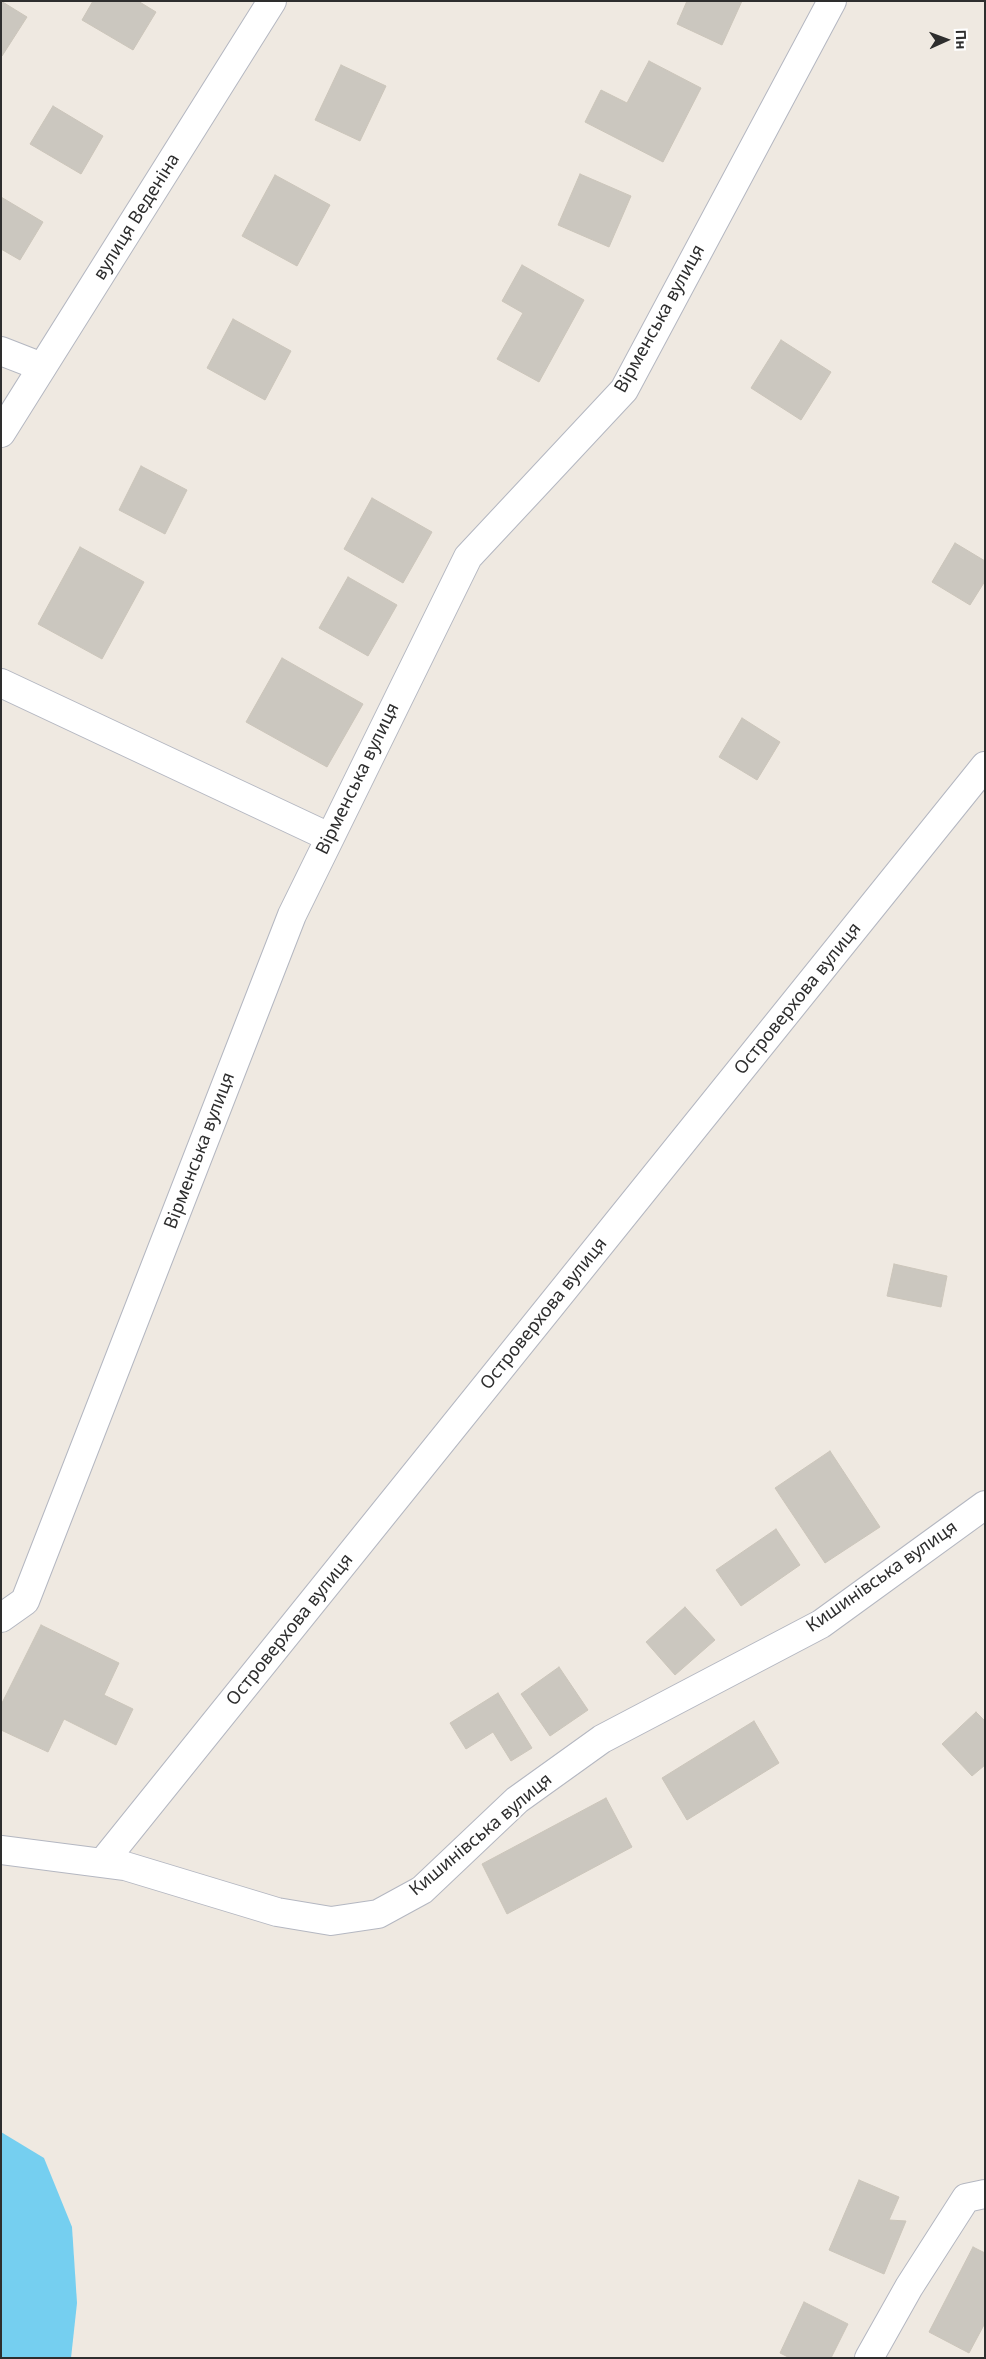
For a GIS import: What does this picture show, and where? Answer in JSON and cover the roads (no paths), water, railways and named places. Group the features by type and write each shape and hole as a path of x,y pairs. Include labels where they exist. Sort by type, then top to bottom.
{"street":[{"name":"вулиця Веденіна","path":"1,433 272,1"},
{"name":"Вірменська вулиця","path":"1,1618 25,1600 292,915 468,557 624,390 832,1"},
{"path":"1,351 42,367"},
{"path":"1,683 329,837"},
{"name":"Островерхова вулиця","path":"103,1862 985,766"},
{"name":"Кишинівська вулиця","path":"1,1850 125,1866 277,1912 331,1920 378,1914 422,1890 517,1800 602,1739 821,1624 985,1504"},
{"path":"870,2358 908,2287 966,2198 985,2194"}],"water":[{"path":"1,2132 44,2158 72,2227 77,2303 71,2358 1,2358"}]}
